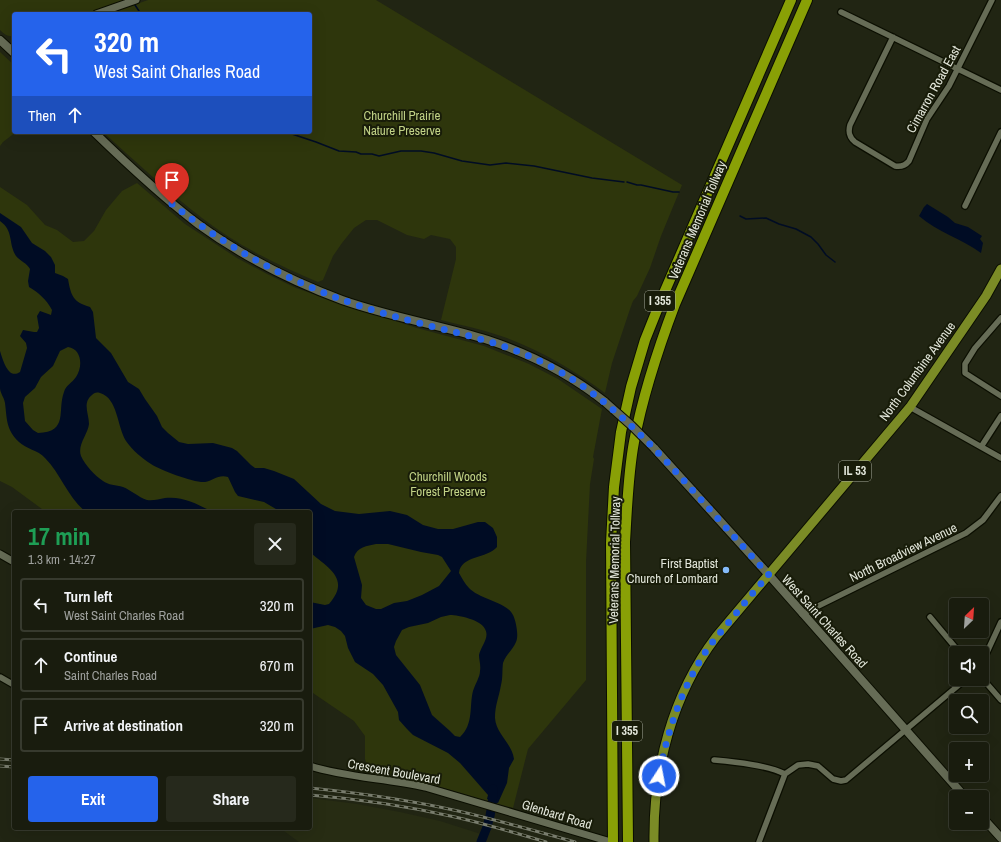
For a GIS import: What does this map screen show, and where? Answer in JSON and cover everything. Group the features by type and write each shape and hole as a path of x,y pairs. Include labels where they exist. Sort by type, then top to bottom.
{"highway":[{"name":"Veterans Memorial Tollway","path":"612,842 611,537 614,487 621,432 626,408 646,340 661,300 791,0"},
{"name":"Veterans Memorial Tollway","path":"628,842 625,542 627,504 634,443 645,390 660,341 670,316 807,0"}],"main road":[{"name":"West Saint Charles Road","path":"96,134 155,189 199,225 226,243 289,278 325,294 375,311 478,337 508,348 538,360 605,402 654,448 769,575 959,790"},
{"name":"North Columbine Avenue","path":"769,575 910,407 986,296 1001,269"},
{"name":"IL 53","path":"654,842 659,776 669,731 679,702 706,651 769,575"},
{"path":"989,825 1001,838"}],"street":[{"path":"102,12 136,0"},
{"name":"Cimarron Road East","path":"893,37 849,129 849,135 855,142 881,158 895,166 902,166 907,163 927,119 949,86 992,0"},
{"path":"841,12 1001,90"},
{"path":"965,206 1001,132"},
{"path":"1001,318 979,342 965,364 965,374 1001,396"},
{"path":"910,407 1001,458"},
{"path":"981,447 1001,416"},
{"name":"North Broadview Avenue","path":"802,614 966,534 983,520 1001,496"},
{"path":"0,554 12,561"},
{"path":"930,617 954,646"},
{"path":"989,648 1001,622"},
{"path":"0,677 12,684"},
{"path":"759,842 785,774 798,765 808,764 818,766 833,779 841,781 846,780 958,686"},
{"path":"989,686 1001,700"},
{"path":"714,760 767,768 777,770 785,774"},
{"name":"Crescent Boulevard","path":"312,767 341,774 410,784 497,808"},
{"name":"Glenbard Road","path":"497,808 612,842"}],"shaded area":[{"path":"312,798 357,804 400,812 440,821 484,835 481,842 299,842 283,830 312,830"}],"green space":[{"path":"0,0 126,0 90,12 12,12 12,36 6,35 0,30"},
{"name":"Churchill Prairie Nature Preserve","path":"148,0 376,0 682,185 661,236 650,268 630,309 612,363 605,393 568,368 515,341 471,327 441,320 456,259 456,247 450,239 431,235 424,239 407,235 377,220 366,220 354,228 342,243 333,256 323,280 318,282 288,269 243,246 215,228 164,187 105,134 312,134 312,12 115,12"},
{"path":"0,52 12,63 12,134 13,134 0,146"},
{"name":"Churchill Woods Forest Preserve","path":"137,183 185,224 237,258 296,288 417,328 484,346 529,364 558,379 602,409 593,457 594,459 590,484 586,562 586,680 528,749 513,808 437,786 371,773 371,771 368,770 365,759 365,736 354,721 312,692 312,510 43,510 12,487 0,481 0,187 27,205 45,225 57,230 73,242 84,241 94,231 106,210 122,191"}],"water":[{"path":"927,204 955,223 968,227 982,236 980,239 983,243 981,253 934,227 919,216"},
{"path":"0,213 21,227 32,243 45,251 51,257 55,265 55,273 68,279 70,290 74,298 80,303 90,307 93,312 96,338 111,353 128,382 139,389 157,416 162,427 179,442 188,444 213,443 232,448 255,468 264,468 294,479 321,504 335,511 359,514 390,511 407,515 423,525 438,529 453,529 478,522 485,522 493,528 497,537 497,547 487,554 464,563 459,573 466,585 474,592 505,607 510,611 513,615 517,628 516,642 503,663 502,682 495,713 498,729 513,753 514,759 509,768 507,783 498,803 487,799 488,795 460,763 448,753 413,735 407,729 399,720 398,712 383,685 373,674 355,662 348,648 345,636 341,631 328,625 312,629 312,602 325,605 329,604 338,587 334,574 312,554 312,510 278,510 264,502 238,496 228,477 221,476 205,482 200,482 177,476 155,467 134,451 128,444 123,435 114,407 106,396 100,393 94,394 87,402 89,424 80,448 80,452 88,467 105,482 123,487 147,500 178,498 190,501 209,510 84,510 74,500 51,464 42,455 22,444 15,438 9,429 5,403 0,390 0,351 4,364 9,371 16,374 20,372 27,348 26,343 20,336 23,330 37,332 39,328 37,316 40,311 51,315 52,310 42,297 29,287 28,281 30,269 16,256 9,233 0,221","holes":["68,347 73,348 79,355 80,368 74,379 65,390 58,424 54,429 48,432 38,433 25,421 23,403 25,397 35,388 41,377 53,366 60,351","376,544 388,544 438,555 442,557 451,571 439,586 422,595 407,601 394,603 381,609 376,609 366,605 361,598 362,585 354,557 360,549","450,615 475,621 483,626 486,632 486,639 479,655 480,673 473,691 469,721 460,737 455,736 432,715 420,685 396,655 394,647 402,630"]}],"waterway":[{"path":"135,5 140,12"},
{"path":"292,134 339,151 379,156 401,151 421,151 462,161 490,165 506,163 534,166 592,178 624,182"},
{"path":"627,182 679,192"},
{"path":"740,216 746,219 766,218 796,229 811,237 826,255 835,262"},
{"path":"481,842 490,816 493,789"}],"railway":[{"path":"0,759 12,760"},
{"path":"0,766 12,767"},
{"path":"312,788 421,803 473,814 575,842"},
{"path":"312,795 383,803 419,809 467,820 546,842"}],"place":[{"name":"First Baptist Church of Lombard","path":"726,570"}],"route":[{"path":"172,204 199,225 239,251 278,273 311,288 378,312 478,337 501,345 544,363 577,382 612,407 645,439 769,575 716,637 703,655 676,708 664,748 659,776"}]}
